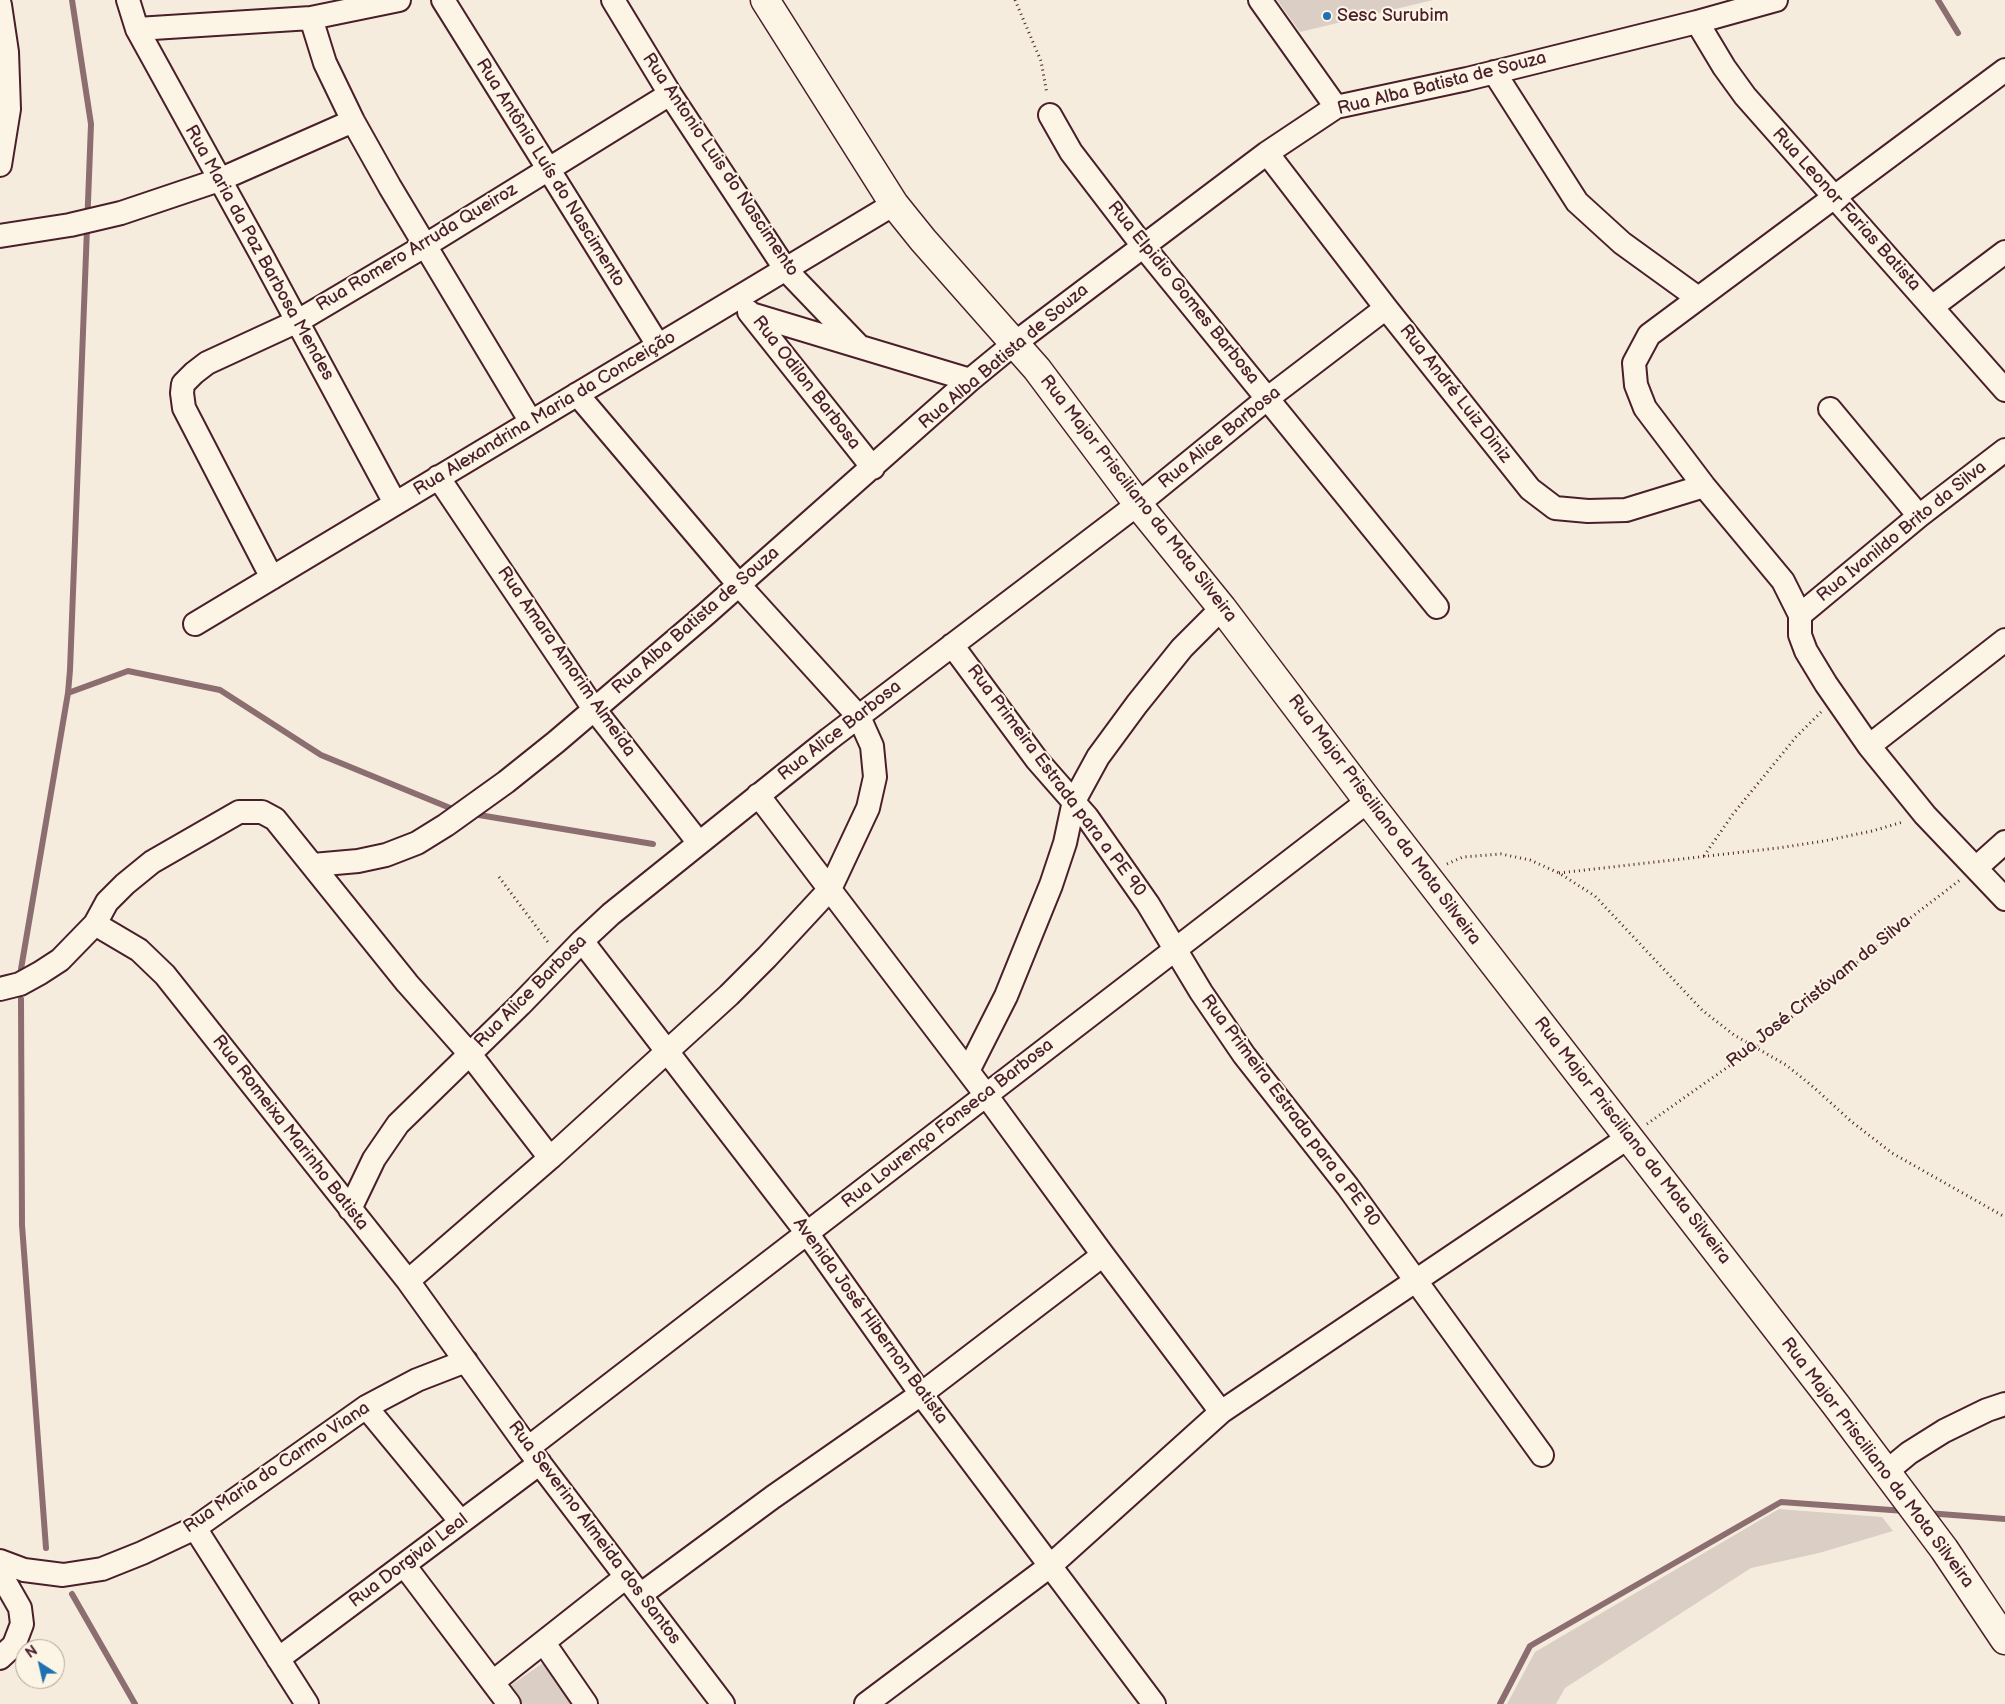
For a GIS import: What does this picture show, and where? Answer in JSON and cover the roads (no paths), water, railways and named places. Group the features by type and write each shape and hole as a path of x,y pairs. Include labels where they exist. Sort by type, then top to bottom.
{"main road":[{"name":"Rua Major Prisciliano da Mota Silveira","path":"765,0 894,204 923,240 1037,369 1138,504 1222,608 1368,801 1944,1549 2005,1640"}],"street":[{"name":"Rua Maria da Paz Barbosa Mendes","path":"128,0 137,29 396,503"},
{"path":"137,29 311,18 399,0"},
{"name":"Rua Antônio Luís do Nascimento","path":"443,0 658,346"},
{"name":"Rua Antonio Luis do Nascimento","path":"613,0 670,94 786,270 858,345"},
{"path":"1260,0 1336,107"},
{"name":"Rua Alba Batista de Souza","path":"313,865 358,861 386,855 416,843 446,826 506,782 739,585 1014,343 1267,153 1336,107 1494,72 1697,22 1776,0"},
{"path":"0,5 7,52 9,109 0,162"},
{"path":"311,18 326,63 353,121 390,187 530,422"},
{"name":"Rua Leonor Farias Batista","path":"1697,22 1724,67 1745,96 2005,390"},
{"path":"2005,70 1649,335 1634,363 1636,385 1645,408 1704,486 1783,581 1800,616 1800,635 1806,651 1869,746 1925,815 2005,899"},
{"path":"1494,72 1577,202 1622,243 1698,298"},
{"name":"Rua Romero Arruda Queiroz","path":"272,578 184,408 183,384 194,372 207,363 298,321 426,245 670,94"},
{"name":"Rua Elpidio Gomes Barbosa","path":"1050,114 1071,152 1143,246 1437,607"},
{"path":"0,236 70,225 114,215 220,180 353,121"},
{"name":"Rua André Luiz Diniz","path":"1267,153 1386,308 1530,489 1555,508 1588,511 1626,510 1704,486"},
{"name":"Rua Alexandrina Maria da Conceição","path":"195,624 658,346 744,306 786,270 894,204"},
{"path":"1932,307 2005,252"},
{"path":"744,306 858,345 970,380"},
{"name":"Rua Odilon Barbosa","path":"744,306 873,468"},
{"name":"Rua Alice Barbosa","path":"350,1210 374,1158 398,1124 520,1005 582,941 612,914 758,795 1138,504 1268,398 1386,308"},
{"path":"408,1281 550,1158 729,995 830,889 868,808 875,777 872,746 859,717 739,585 577,394"},
{"path":"1830,408 1919,516"},
{"name":"Rua Ivanildo Brito da Silva","path":"1800,616 1919,516 2005,450"},
{"name":"Rua Amara Amorim Almeida","path":"438,478 594,709 698,842"},
{"path":"968,1071 1006,996 1051,885 1065,844 1074,801 1098,757 1182,648 1222,608"},
{"path":"1869,746 2005,640"},
{"name":"Rua Primeira Estrada para a PE 90","path":"952,645 1037,760 1087,817 1148,904 1201,992 1244,1055 1348,1187 1542,1455"},
{"path":"758,795 986,1094 1102,1255 1220,1412"},
{"name":"Rua Lourenço Fonseca Barbosa","path":"534,1455 807,1232 1368,801"},
{"path":"0,989 20,984 60,960 95,924 107,902 152,862 239,812 262,812 275,819 407,983 469,1054 550,1158"},
{"path":"1976,868 2005,842"},
{"name":"Rua Romeixa Marinho Batista","path":"95,924 140,950 165,975 408,1281 466,1361"},
{"name":"Avenida José Hibernon Batista","path":"582,941 807,1232 921,1394 1154,1704"},
{"path":"866,1704 1050,1566 1220,1412 1628,1137"},
{"path":"640,1595 773,1497 921,1394 1102,1255"},
{"name":"Rua Severino Almeida dos Santos","path":"466,1361 534,1455 723,1704"},
{"name":"Rua Maria do Carmo Viana","path":"0,1560 24,1570 62,1575 102,1569 142,1553 195,1528 366,1407 416,1380 466,1361"},
{"path":"1893,1482 1909,1453 1987,1410 2005,1404"},
{"path":"366,1407 461,1522"},
{"name":"Rua Dorgival Leal","path":"278,1659 461,1522 534,1455"},
{"path":"195,1528 307,1704"},
{"path":"404,1564 509,1704"},
{"path":"0,1573 20,1608 22,1624 14,1645 0,1658"},
{"path":"493,1682 626,1577"},
{"path":"544,1643 586,1704"}],"waterway":[{"path":"21,969 68,693 70,670 91,124 72,0"},
{"path":"1938,0 1958,33"},
{"path":"68,693 128,671 220,690 321,755 455,810"},
{"path":"479,815 653,844"},
{"path":"21,999 22,1225 46,1548"},
{"path":"1500,1704 1530,1646 1781,1502 1905,1511"},
{"path":"1927,1513 2005,1519"},
{"path":"72,1594 135,1704"}],"place":[{"name":"Sesc Surubim","path":"1327,16"}]}
